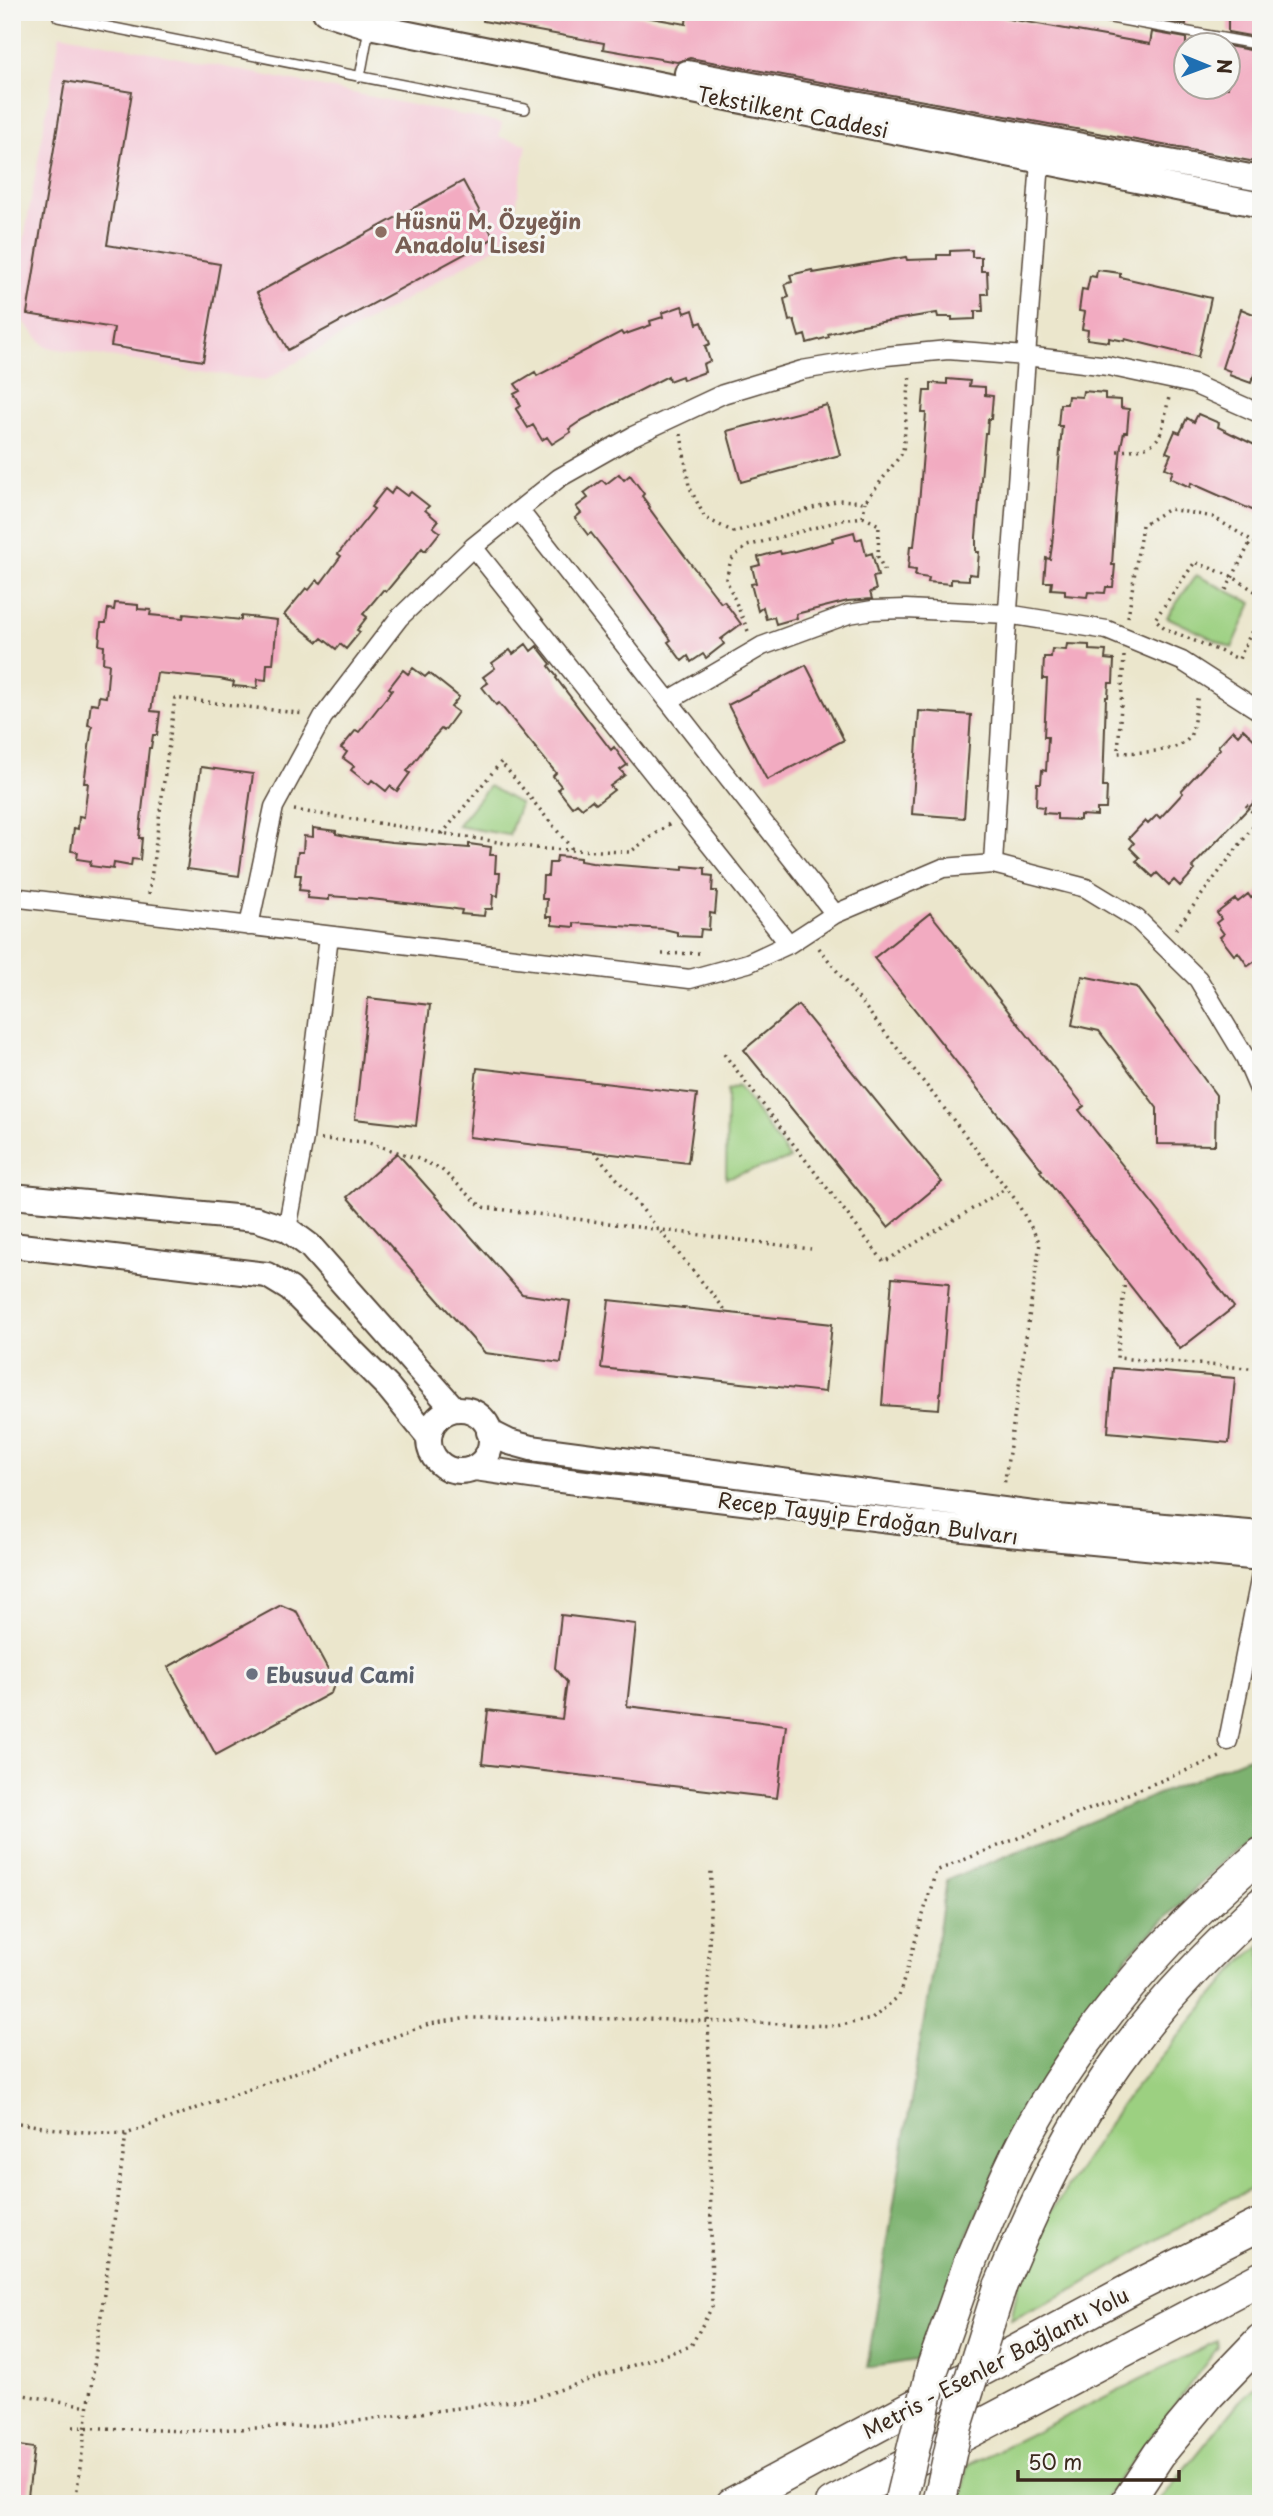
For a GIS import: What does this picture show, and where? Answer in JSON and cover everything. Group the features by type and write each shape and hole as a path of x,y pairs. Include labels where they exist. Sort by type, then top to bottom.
{"highway":[{"path":"900,2504 933,2367 970,2262 1027,2136 1068,2067 1126,1990 1171,1939 1261,1854"},
{"path":"939,2504 956,2426 1000,2287 1045,2186 1099,2091 1127,2049 1189,1975 1261,1905"},
{"name":"Metris - Esenler Bağlantı Yolu","path":"732,2504 1139,2285 1261,2224"},
{"path":"832,2504 1261,2278"},
{"path":"1126,2504 1167,2444 1208,2395 1261,2340"}],"street":[{"name":"Tekstilkent Caddesi","path":"325,12 369,16 1261,179"},
{"name":"Tekstilkent Caddesi","path":"369,16 1040,161 1261,205"},
{"path":"993,864 1007,614 1040,161"},
{"path":"249,926 274,807 323,717 399,618 473,547 559,478 633,436 723,394 802,370 948,350 1108,366 1194,384 1261,414"},
{"path":"519,510 835,914"},
{"path":"473,547 789,944"},
{"path":"668,701 756,650 849,614 906,609 1007,614 1107,630 1182,661 1261,712"},
{"path":"12,897 690,979 748,963 789,944 835,914 943,868 993,864 1086,888 1137,919 1198,979 1245,1058 1261,1094"},
{"path":"287,1229 304,1138 329,936"},
{"path":"12,1196 256,1219 287,1229 310,1246 454,1409"},
{"path":"12,1245 267,1275 290,1289 388,1387 428,1436"},
{"path":"454,1409 479,1415 488,1425 489,1432 490,1450 484,1460 475,1468 464,1472 442,1467 433,1458 429,1447 428,1436 433,1423 442,1414 454,1409"},
{"name":"Recep Tayyip Erdoğan Bulvarı","path":"489,1432 509,1442 531,1448 1000,1510 1261,1534"},
{"name":"Recep Tayyip Erdoğan Bulvarı","path":"475,1468 997,1533 1261,1558"},
{"path":"1224,1749 1261,1576"}],"lane":[{"path":"1078,12 1261,45"},
{"path":"360,77 369,16"},
{"path":"58,17 525,110"}],"path":[{"path":"863,517 865,502 903,452 911,354"},
{"path":"1117,451 1143,450 1161,436 1173,380"},
{"path":"678,415 689,486 705,518 734,532 839,500 865,502"},
{"path":"756,650 726,579 731,560 747,546 863,517 879,525 878,556 885,572"},
{"path":"1226,590 1251,541"},
{"path":"1261,595 1233,577 1195,562 1155,619 1166,629 1239,659 1261,611"},
{"path":"146,913 175,698 323,717"},
{"path":"442,834 500,762 573,850"},
{"path":"1164,945 1260,820 1246,805"},
{"path":"274,807 543,849 630,852 684,812"},
{"path":"149,895 161,896"},
{"path":"807,932 1007,1188 1040,1243 1000,1510"},
{"path":"663,954 704,953"},
{"path":"724,1054 884,1262 1007,1188"},
{"path":"304,1138 366,1142 416,1158 441,1170 482,1207 811,1249"},
{"path":"594,1151 727,1312"},
{"path":"1125,1279 1116,1358 1261,1369"},
{"path":"12,2122 69,2131 126,2134 429,2024 469,2018 708,2021 836,2026 872,2019 899,1996 936,1871 1224,1749"},
{"path":"73,2427 188,2431 327,2425 535,2398 691,2346 712,2307 708,2021 710,1871"},
{"path":"75,2504 126,2134"},
{"path":"12,2393 89,2406"}],"shaded area":[{"path":"60,34 502,123 499,137 527,144 514,219 500,245 264,381 46,347 12,308"}],"green space":[{"path":"1196,575 1252,603 1232,648 1167,617"},
{"path":"489,786 520,804 509,835 457,826"},
{"path":"738,1086 790,1159 726,1178 727,1091"},
{"path":"1261,1752 1261,1834 1228,1856 1127,1957 1011,2134 916,2360 867,2368 947,1880"},
{"path":"1261,1945 1261,2185 1223,2202 1075,2289 1011,2319 1018,2286 1048,2217 1123,2102 1243,1960"},
{"path":"1217,2341 1218,2347 1100,2504 961,2504 968,2465"},
{"path":"1261,2381 1261,2504 1157,2504 1242,2398"}],"building":[{"path":"484,12 617,12 686,24 687,12 970,12 1150,44 1152,32 1172,36 1172,102 1242,102 1242,49 1261,52 1261,163 690,58 677,62 603,49 604,43 483,21"},
{"path":"1155,12 1186,12 1186,24 1154,19"},
{"path":"1228,12 1261,12 1261,38 1242,35 1242,32 1228,32"},
{"path":"65,81 132,92 107,245 220,264 203,361 111,346 114,328 27,314"},
{"path":"463,181 494,238 288,350 257,293"},
{"path":"972,250 972,257 981,257 981,271 987,271 988,294 982,294 983,311 975,311 975,319 952,320 952,317 938,317 937,313 857,326 807,343 805,335 799,337 794,320 789,321 784,299 789,297 785,284 792,282 790,275 906,257 907,260 937,259 937,255 950,255 950,251"},
{"path":"1097,270 1120,273 1120,277 1211,298 1198,357 1125,339 1109,338 1109,342 1087,339 1088,330 1082,329 1085,312 1079,311 1082,289 1087,290 1090,276 1096,277"},
{"path":"682,306 685,313 693,310 697,324 702,322 710,344 705,346 710,361 703,364 705,372 683,380 682,376 669,381 668,376 582,420 569,429 571,432 552,444 547,437 542,440 533,425 528,428 516,409 521,406 514,394 520,391 515,384 535,372 537,376 621,332 623,335 651,325 650,321 663,317 662,313"},
{"path":"1241,309 1261,317 1261,378 1254,375 1251,383 1229,375 1230,371 1222,368"},
{"path":"947,379 970,381 969,386 985,387 985,395 993,396 991,419 988,419 985,433 976,537 976,552 979,552 977,575 969,574 969,580 951,579 951,584 928,582 929,578 915,576 916,570 908,569 910,546 914,546 920,492 926,413 922,413 924,391 931,391 931,383 947,384"},
{"path":"1083,391 1105,393 1105,399 1121,400 1121,408 1129,409 1127,432 1124,432 1121,446 1117,488 1113,587 1106,587 1105,593 1088,592 1087,597 1065,595 1065,590 1051,589 1052,582 1044,582 1046,558 1050,559 1052,546 1062,426 1058,426 1060,404 1067,404 1068,396 1082,397"},
{"path":"827,405 840,455 741,482 727,431"},
{"path":"1198,414 1261,448 1261,514 1191,483 1190,487 1170,478 1173,471 1165,468 1171,454 1166,452 1175,431 1180,433 1187,418 1194,422"},
{"path":"619,474 624,480 630,475 644,494 642,496 649,508 674,542 721,603 724,601 741,624 721,639 724,644 706,658 703,654 691,662 688,656 682,661 668,642 671,640 617,566 591,533 588,535 575,518 581,513 576,507 588,498 584,493 602,480 606,484"},
{"path":"395,487 407,496 411,492 429,506 425,510 438,521 433,527 440,532 425,551 422,548 386,592 383,590 363,614 367,617 357,630 360,632 346,649 340,644 336,649 322,638 318,642 284,615 306,588 309,590 317,580 321,583 341,556 338,554 374,509 371,507 385,489 391,494"},
{"path":"854,532 856,540 862,538 866,555 872,553 878,576 873,577 876,590 870,592 872,599 848,601 796,614 797,618 776,624 774,617 766,619 763,607 758,611 751,584 756,583 752,567 760,565 758,557 780,551 781,554 795,551 833,541 832,538"},
{"path":"115,603 138,605 138,609 151,610 150,615 183,618 184,614 241,620 241,616 277,620 273,664 267,664 266,680 258,679 257,688 233,686 234,682 220,679 157,673 151,711 160,712 157,735 153,735 149,748 139,838 142,838 140,860 132,859 131,866 114,863 113,869 90,866 91,861 77,859 78,852 71,851 74,828 78,829 79,816 84,817 88,783 84,783 92,726 88,725 91,703 98,704 99,696 106,697 109,664 103,663 104,646 99,645 101,623 106,623 108,609 114,610"},
{"path":"526,644 531,651 537,646 551,664 549,666 556,678 611,750 614,747 627,765 620,770 625,775 610,786 614,790 596,804 592,800 582,808 577,803 572,807 558,789 561,786 553,776 556,773 499,703 496,705 482,687 488,683 483,677 495,668 492,663 510,650 513,654"},
{"path":"1067,644 1089,645 1089,650 1106,651 1105,659 1114,660 1113,683 1109,683 1106,697 1103,787 1107,787 1106,809 1097,809 1097,816 1080,815 1080,820 1057,819 1057,814 1043,813 1044,807 1036,806 1037,783 1041,783 1042,770 1046,771 1048,737 1044,737 1047,679 1043,679 1044,657 1051,657 1052,649 1066,650"},
{"path":"806,665 844,740 767,780 728,705"},
{"path":"413,668 425,677 429,673 459,697 451,707 458,712 407,771 410,773 397,791 390,786 386,791 372,780 369,784 351,770 354,766 343,758 347,752 341,748 356,730 359,732 367,722 392,690 389,688 403,670 408,674"},
{"path":"919,711 971,715 964,818 912,814"},
{"path":"1243,729 1261,746 1261,795 1192,867 1195,870 1180,886 1174,880 1169,885 1157,873 1153,877 1136,861 1140,858 1130,848 1134,843 1129,838 1145,821 1148,824 1157,815 1160,818 1220,749 1218,746 1233,730 1238,735"},
{"path":"201,767 253,774 239,876 187,869"},
{"path":"313,828 336,831 336,834 350,837 392,842 469,848 469,844 491,847 490,855 496,855 495,873 500,873 498,896 493,895 492,909 485,909 484,916 461,914 462,910 449,908 371,899 329,896 329,900 307,898 308,891 299,890 301,875 295,875 298,852 303,852 304,836 313,837"},
{"path":"557,856 580,858 580,861 592,863 683,870 683,866 705,868 705,875 713,876 712,891 717,891 715,914 710,913 709,930 701,929 700,937 677,936 677,932 664,929 574,923 574,927 552,925 552,917 546,917 547,899 542,899 543,876 548,876 549,863 556,863"},
{"path":"1261,890 1261,957 1248,966 1238,952 1234,955 1220,937 1224,934 1216,923 1221,919 1217,913 1235,899 1238,902 1248,894 1251,898"},
{"path":"930,913 1084,1106 1079,1110 1234,1307 1180,1349 874,958"},
{"path":"1082,976 1136,987 1216,1095 1215,1145 1157,1144 1157,1108 1099,1031 1072,1025"},
{"path":"368,998 430,1005 416,1126 355,1119"},
{"path":"798,1005 942,1182 888,1227 744,1050"},
{"path":"477,1068 697,1094 688,1163 469,1137"},
{"path":"397,1153 522,1294 570,1301 561,1363 485,1353 347,1197"},
{"path":"892,1278 949,1283 939,1409 882,1405"},
{"path":"609,1300 832,1324 825,1392 601,1368"},
{"path":"1113,1368 1235,1378 1229,1443 1108,1432"},
{"name":"Ebusuud Cami","path":"281,1605 297,1612 335,1682 331,1693 216,1755 168,1667"},
{"path":"561,1615 636,1624 627,1706 786,1725 777,1798 482,1764 488,1710 562,1719 567,1682 555,1668"},
{"path":"12,2445 34,2448 27,2504 12,2504"}],"place":[{"name":"Hüsnü M. Özyeğin Anadolu Lisesi","path":"381,232"},
{"name":"Ebusuud Cami","path":"252,1674"}]}
